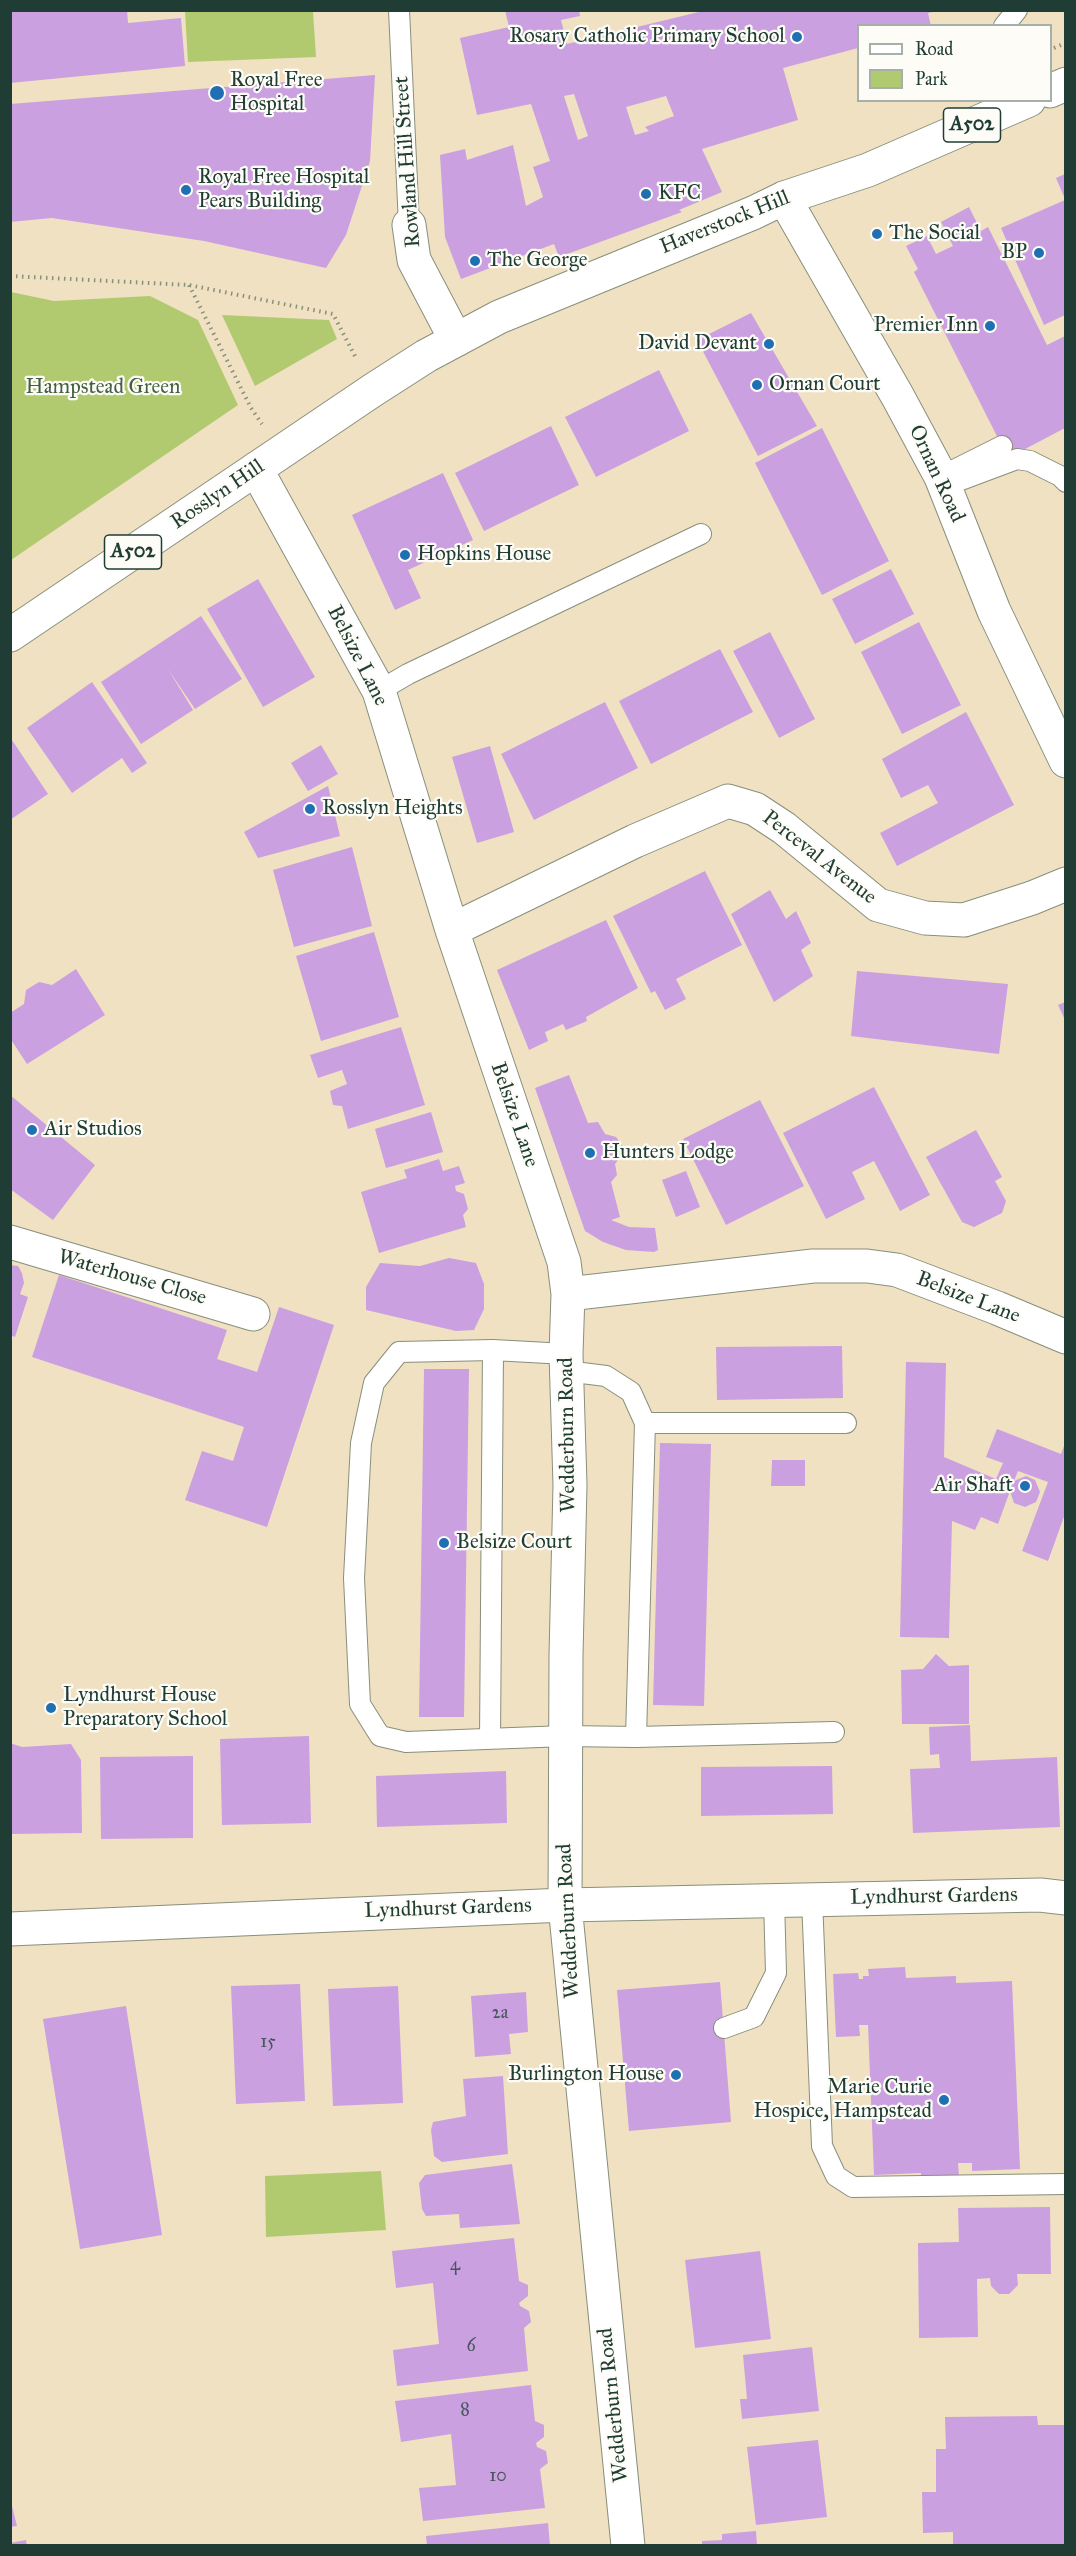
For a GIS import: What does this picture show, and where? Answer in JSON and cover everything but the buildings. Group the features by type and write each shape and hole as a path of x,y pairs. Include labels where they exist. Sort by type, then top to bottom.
{"street":[{"name":"Haverstock Hill","path":"426,356 499,317 753,213 784,198 868,170 1015,103"},
{"name":"Ornan Road","path":"784,198 898,397 943,481 994,611 1065,761"},
{"name":"Rowland Hill Street","path":"409,225 414,260 456,340"},
{"name":"Rosslyn Hill","path":"10,635 426,356"},
{"name":"Belsize Lane","path":"269,460 380,691 452,930 564,1262 568,1294 813,1266 867,1266 897,1270 1065,1337"},
{"name":"Perceval Avenue","path":"452,930 548,886 635,841 728,801 755,809 784,828 878,905 925,918 964,920 1032,898 1065,884"},
{"name":"Waterhouse Close","path":"10,1242 253,1314"},
{"name":"Wedderburn Road","path":"568,1294 566,1363 570,1485 565,1905 628,2546"},
{"name":"Lyndhurst Gardens","path":"10,1929 565,1905 1040,1895 1065,1898"}],"lane":[{"name":"Rowland Hill Street","path":"399,10 409,225"},
{"path":"1006,24 1017,10"},
{"path":"943,481 1002,446"},
{"path":"943,481 1017,459 1030,461 1060,476 1065,482"},
{"path":"380,691 408,674 701,534"},
{"path":"490,1739 493,1350"},
{"path":"636,1737 645,1423 631,1392 606,1376 566,1363 493,1350 399,1352 374,1383 361,1443 354,1578 360,1704 380,1736 406,1742 566,1736 636,1737 834,1732"},
{"path":"645,1423 846,1423"},
{"path":"724,2028 754,2017 776,1973 774,1899"},
{"path":"812,1899 822,2146 836,2176 853,2187 1065,2184"}],"path":[{"path":"10,276 189,285 333,314 361,367"},
{"path":"189,285 251,408 269,460"}],"green space":[{"path":"185,11 313,11 316,57 188,62"},
{"name":"Hampstead Green","path":"11,292 54,301 150,296 198,320 238,405 11,560"},
{"path":"222,315 329,320 337,339 255,386"},
{"path":"381,2171 386,2230 266,2237 265,2176"}],"place":[{"name":"Rosary Catholic Primary School","path":"797,37"},
{"name":"Royal Free Hospital","path":"217,93"},
{"name":"Royal Free Hospital Pears Building","path":"186,190"},
{"name":"KFC","path":"646,194"},
{"name":"The Social","path":"877,234"},
{"name":"BP","path":"1039,253"},
{"name":"The George","path":"475,261"},
{"name":"Premier Inn","path":"990,326"},
{"name":"David Devant","path":"769,344"},
{"name":"Ornan Court","path":"757,385"},
{"name":"Hopkins House","path":"405,555"},
{"name":"Rosslyn Heights","path":"310,809"},
{"name":"Air Studios","path":"32,1130"},
{"name":"Hunters Lodge","path":"590,1153"},
{"name":"Air Shaft","path":"1025,1486"},
{"name":"Belsize Court","path":"444,1543"},
{"name":"Lyndhurst House Preparatory School","path":"51,1708"},
{"name":"Burlington House","path":"676,2075"},
{"name":"Marie Curie Hospice, Hampstead","path":"944,2100"}]}
